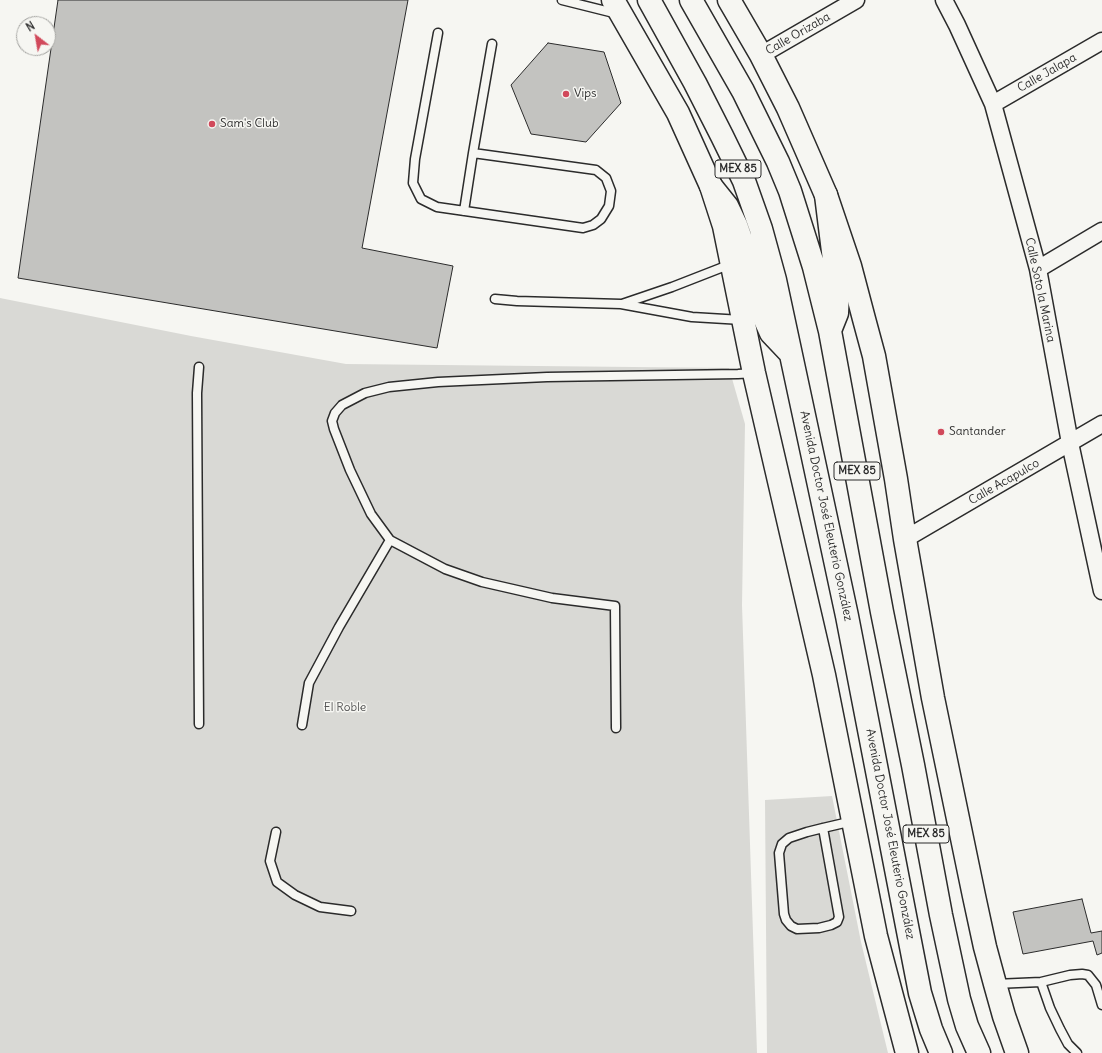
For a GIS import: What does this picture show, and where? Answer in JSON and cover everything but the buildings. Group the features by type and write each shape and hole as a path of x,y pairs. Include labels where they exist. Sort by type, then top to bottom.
{"main road":[{"name":"Avenida Doctor José Eleuterio González","path":"649,0 695,83 744,180 761,229 775,280 848,616 920,993 940,1053"},
{"name":"MEX 85","path":"691,0 743,91 778,162 790,191 814,267 830,330 882,612 941,915 959,999 967,1026 979,1053"},
{"path":"729,0 761,55 790,114 826,195 850,266 874,356 933,698 983,940 1004,1016 1017,1053"},
{"path":"617,7 678,114 711,186 724,226 754,372 823,668 876,936 907,1053"},
{"path":"711,186 727,206 736,225 750,265 758,304 771,333 790,353"},
{"path":"826,195 838,292 837,313 830,330"}],"street":[{"name":"Calle Orizaba","path":"761,55 856,0"},
{"name":"Calle Soto la Marina","path":"944,0 957,25 992,104 1038,269 1070,443 1102,592"},
{"name":"Calle Jalapa","path":"992,104 1102,41"},
{"path":"1038,269 1102,231"},
{"name":"Calle Acapulco","path":"905,539 1102,424"}],"lane":[{"path":"562,0 617,7"},
{"path":"438,32 415,159 414,183 420,199 437,207 583,228 594,225 601,219 609,206 611,191 606,178 596,170 473,153"},
{"path":"464,211 492,44"},
{"path":"621,304 672,287 732,264"},
{"path":"495,298 517,301 621,304 692,317 744,320"},
{"path":"199,367 197,393 199,724"},
{"path":"616,728 615,606 552,598 482,582 445,569 390,540 371,514 350,470 334,429 332,421 335,413 342,405 351,399 365,393 389,387 438,382 547,377 738,374 754,372"},
{"path":"302,726 309,683 339,627 390,540"},
{"path":"823,828 839,917 837,922 831,925 819,928 797,929 790,926 784,914 779,853 782,844 789,838 806,832 823,828 854,821"},
{"path":"276,832 270,861 277,882 295,895 320,907 351,911"},
{"path":"995,984 1041,982 1070,975 1088,975 1096,985 1102,1005"},
{"path":"1041,982 1050,1008 1060,1029 1068,1044 1077,1053"}],"green space":[{"name":"El Roble","path":"0,298 191,336 346,364 729,368 745,424 742,605 757,1053 0,1053"},
{"path":"832,796 861,942 888,1053 767,1053 765,800"}],"place":[{"name":"Vips","path":"566,94"},
{"name":"Sam's Club","path":"212,124"},
{"name":"Santander","path":"941,432"}]}
